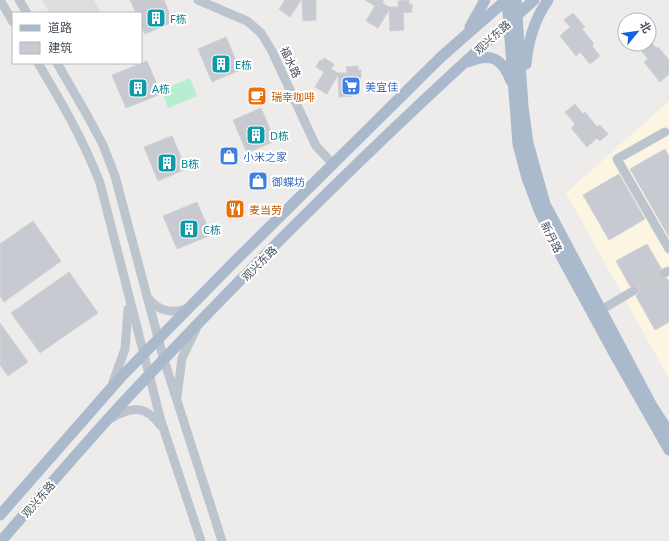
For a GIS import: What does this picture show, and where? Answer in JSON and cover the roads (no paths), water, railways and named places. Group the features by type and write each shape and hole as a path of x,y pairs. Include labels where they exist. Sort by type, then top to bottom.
{"main road":[{"path":"462,38 485,0"},
{"name":"观兴东路","path":"0,515 108,392 158,339 333,164 462,38 507,0"},
{"name":"新丹路","path":"507,0 513,18 528,143 545,204 600,310 665,427 669,450"},
{"name":"新丹路","path":"516,0 513,18 513,86 518,144 527,178 554,243 665,427"},
{"name":"观兴东路","path":"1,541 107,421 200,323 389,133 534,0"},
{"path":"523,107 529,40 535,22 548,0"},
{"path":"462,65 480,58 495,58 506,69 513,86"}],"street":[{"path":"0,0 12,20"},
{"path":"19,0 26,12"},
{"name":"福水路","path":"198,0 246,21 261,33 272,51 316,146 333,164"},
{"path":"39,64 73,122 87,150 105,202 149,376 166,436 201,541"},
{"path":"57,64 103,145 115,176 164,360 222,541"},
{"path":"668,133 618,159 669,249"},
{"path":"600,310 633,291"},
{"path":"108,392 118,373 125,349 129,312 127,292"},
{"path":"147,296 155,305 165,311 176,312 189,308"},
{"path":"177,404 178,381 182,358 200,323"},
{"path":"107,421 128,410 141,410 156,418 166,436"}],"tunnel":[{"path":"633,291 664,273"}],"place":[{"name":"F栋","path":"156,18"},
{"name":"E栋","path":"221,64"},
{"name":"美宜佳","path":"351,86"},
{"name":"A栋","path":"138,88"},
{"name":"瑞幸咖啡","path":"257,96"},
{"name":"D栋","path":"256,135"},
{"name":"小米之家","path":"229,156"},
{"name":"B栋","path":"167,163"},
{"name":"御蝶坊","path":"258,181"},
{"name":"麦当劳","path":"235,209"},
{"name":"C栋","path":"189,229"}]}
